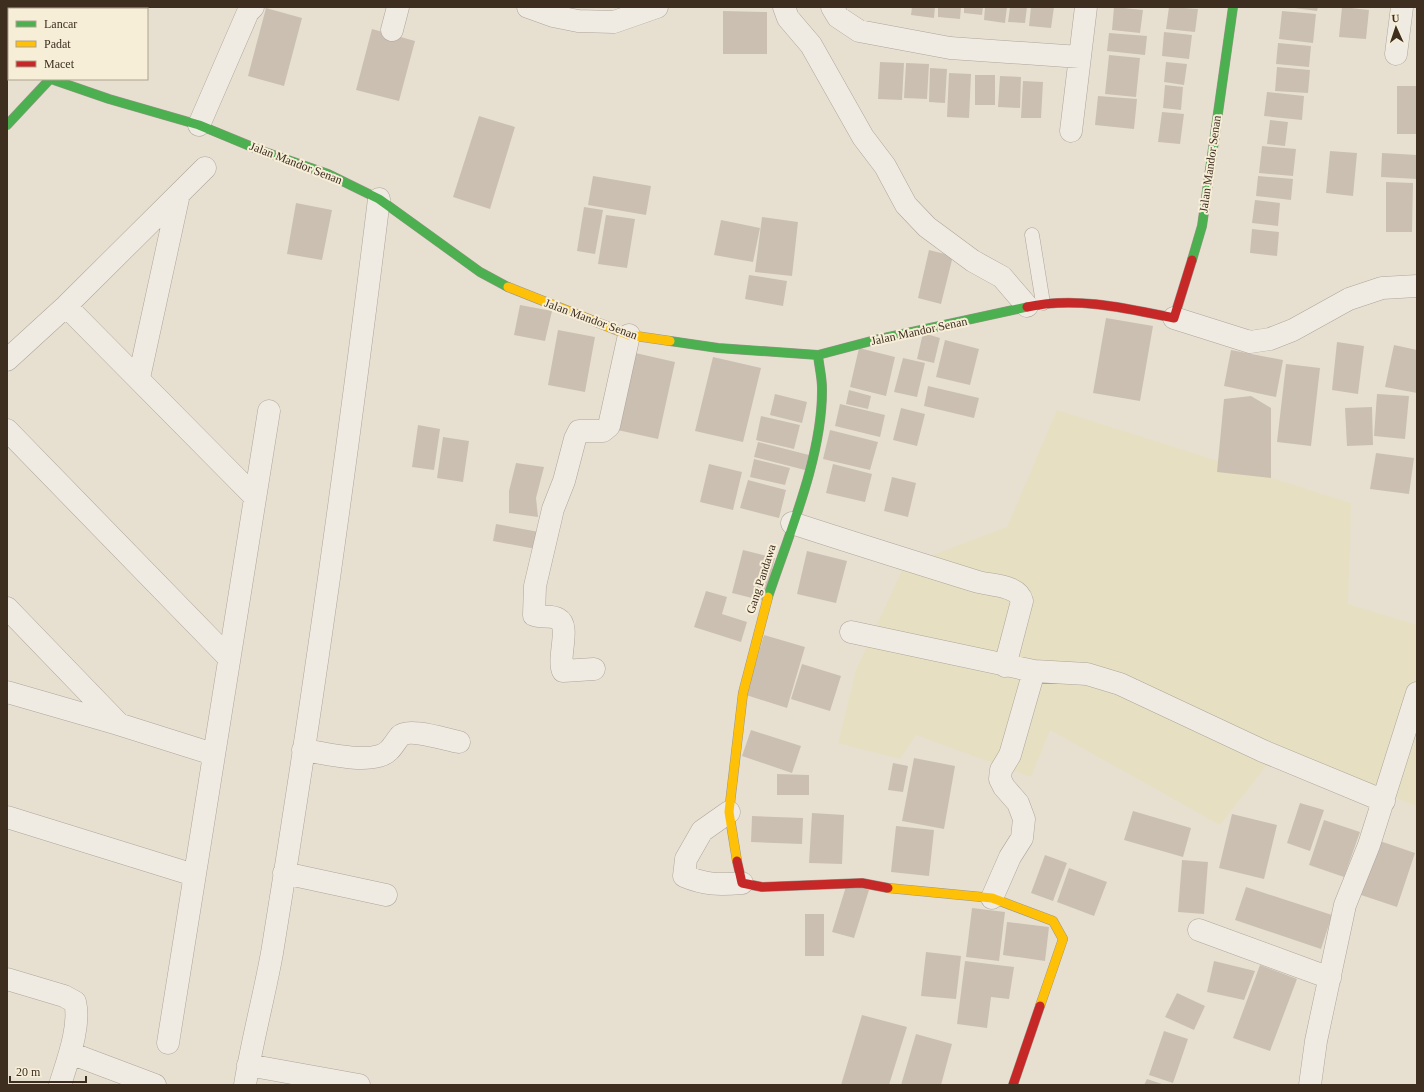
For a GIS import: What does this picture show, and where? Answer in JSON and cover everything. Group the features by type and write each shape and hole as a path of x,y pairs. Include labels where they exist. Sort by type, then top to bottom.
{"street":[{"path":"199,125 248,12 253,7"},
{"path":"392,30 398,7"},
{"path":"528,7 552,16 578,21 614,22 657,7"},
{"path":"784,7 788,18 810,45 863,137 884,166 906,205 927,227 973,261 1002,277 1035,305"},
{"path":"832,7 838,17 859,31 950,48 1080,57"},
{"path":"1071,131 1086,7"},
{"name":"Jalan Mandor Senan","path":"1174,318 1202,226 1233,7"},
{"path":"1396,54 1402,7"},
{"path":"7,125 50,80"},
{"name":"Jalan Mandor Senan","path":"54,80 109,99 199,125 262,151 328,174 379,199 480,272 516,291 629,335 718,348 818,355 875,340 1035,305 1112,305 1174,318 1250,342 1270,339 1293,330 1349,299 1382,288 1417,286"},
{"path":"7,360 66,306 205,168"},
{"path":"139,378 179,194"},
{"path":"359,1085 247,1075 271,955 303,750 362,341 379,199"},
{"path":"66,306 139,378 255,497"},
{"path":"594,670 563,671 561,662 564,631 563,624 560,620 553,617 534,615 535,586 553,509 564,480 575,439 579,431 603,431 609,426 629,335"},
{"name":"Gang Pandawa","path":"742,883 737,863 730,812 743,693 761,619 812,463 819,428 822,388 818,355"},
{"path":"168,1043 269,411"},
{"path":"7,430 229,658"},
{"path":"792,523 980,583 1016,591 1021,595 1022,601 1005,666"},
{"path":"7,608 118,724"},
{"path":"851,632 1005,666 1034,671 1087,674 1120,684 1262,751 1384,801"},
{"path":"992,898 1010,857 1022,838 1024,819 1018,803 1004,787 1000,779 1001,770 1010,755 1034,671"},
{"path":"7,692 118,724 213,754"},
{"path":"1310,1085 1316,1041 1345,906 1369,845 1384,801 1417,693"},
{"path":"303,750 365,758 379,756 389,751 397,744 400,736 410,732 459,742"},
{"path":"730,812 702,831 686,859 684,876 701,883 724,885 742,883 762,887 862,883 888,888 992,898 1052,921 1063,939 1013,1085"},
{"path":"7,817 194,875"},
{"path":"284,873 386,895"},
{"path":"1199,930 1330,978"},
{"path":"7,979 64,996 75,1002 77,1011 70,1054 60,1085"},
{"path":"70,1054 155,1085"}],"lane":[{"path":"1032,236 1035,305"}],"shaded area":[{"path":"1057,410 1351,503 1348,604 1417,625 1417,806 1277,752 1220,825 1050,730 1031,777 916,735 900,759 838,743 856,670 904,566 1007,527"}],"building":[{"path":"60,7 117,7 116,8"},
{"path":"912,7 935,7 934,18 911,15"},
{"path":"938,7 961,7 960,19 938,17"},
{"path":"964,7 983,7 982,15 964,13"},
{"path":"985,7 1007,7 1005,23 984,20"},
{"path":"1010,7 1027,7 1025,23 1008,22"},
{"path":"1031,7 1054,7 1051,28 1029,26"},
{"path":"1114,7 1143,10 1140,33 1112,30"},
{"path":"1169,7 1198,9 1195,32 1166,29"},
{"path":"1287,7 1318,7 1317,11"},
{"path":"1342,7 1369,10 1366,39 1339,37"},
{"path":"266,8 302,18 284,86 248,76"},
{"path":"723,11 767,12 767,54 723,54"},
{"path":"1282,11 1316,14 1313,43 1279,39"},
{"path":"372,29 415,41 399,101 356,90"},
{"path":"1164,32 1192,35 1189,59 1162,56"},
{"path":"1109,33 1147,36 1145,55 1107,51"},
{"path":"1278,43 1311,46 1309,67 1276,64"},
{"path":"1109,55 1140,58 1136,97 1105,94"},
{"path":"880,62 904,63 902,100 878,99"},
{"path":"1166,62 1187,64 1184,85 1164,82"},
{"path":"906,63 929,64 927,99 904,98"},
{"path":"1277,67 1310,70 1308,93 1275,91"},
{"path":"930,68 947,69 945,103 929,102"},
{"path":"949,73 971,74 969,118 947,117"},
{"path":"975,75 995,75 995,105 975,105"},
{"path":"1000,76 1021,77 1020,108 998,107"},
{"path":"1023,81 1043,82 1041,118 1021,118"},
{"path":"1165,85 1183,87 1181,110 1163,108"},
{"path":"1397,86 1417,86 1417,134 1397,134"},
{"path":"1267,92 1304,96 1302,120 1264,116"},
{"path":"1098,96 1137,99 1134,129 1095,125"},
{"path":"1162,112 1184,114 1180,144 1158,142"},
{"path":"479,116 515,127 490,209 453,197"},
{"path":"1270,120 1288,122 1285,146 1267,144"},
{"path":"1262,146 1296,149 1293,176 1259,173"},
{"path":"1330,151 1357,153 1353,196 1326,193"},
{"path":"1382,153 1417,155 1417,179 1381,177"},
{"path":"593,176 651,186 646,215 588,205"},
{"path":"1258,176 1293,179 1291,200 1256,196"},
{"path":"1386,182 1413,183 1412,232 1386,232"},
{"path":"1255,200 1280,203 1278,226 1252,223"},
{"path":"296,203 332,210 322,260 287,254"},
{"path":"584,207 603,210 595,254 577,251"},
{"path":"606,215 635,219 627,268 598,264"},
{"path":"762,217 798,222 792,276 755,272"},
{"path":"721,220 760,228 753,262 714,255"},
{"path":"1252,229 1279,232 1277,256 1250,253"},
{"path":"929,250 953,256 941,304 918,298"},
{"path":"749,275 787,281 783,306 745,299"},
{"path":"520,305 552,311 545,341 514,335"},
{"path":"1106,318 1153,326 1140,401 1093,393"},
{"path":"558,330 595,337 585,392 548,385"},
{"path":"923,333 940,338 934,363 917,359"},
{"path":"945,340 979,349 970,385 936,377"},
{"path":"1337,342 1364,346 1358,394 1332,390"},
{"path":"1394,345 1417,350 1417,393 1385,387"},
{"path":"859,348 895,357 886,396 850,387"},
{"path":"1231,350 1283,360 1276,397 1224,386"},
{"path":"631,352 675,362 658,439 613,429"},
{"path":"713,357 761,368 743,442 695,431"},
{"path":"903,358 925,363 917,397 894,392"},
{"path":"1286,364 1320,368 1311,446 1277,442"},
{"path":"928,386 979,398 974,418 924,406"},
{"path":"849,390 871,396 868,409 846,404"},
{"path":"775,394 807,402 802,423 770,415"},
{"path":"1377,394 1409,396 1405,439 1374,436"},
{"path":"1251,396 1271,408 1271,478 1217,472 1224,399"},
{"path":"840,404 885,415 880,437 835,426"},
{"path":"1372,407 1373,445 1347,446 1345,408"},
{"path":"901,408 925,414 917,446 893,440"},
{"path":"761,416 800,425 794,449 756,440"},
{"path":"418,425 440,429 434,470 412,467"},
{"path":"830,430 878,442 870,470 823,459"},
{"path":"443,437 469,441 463,482 437,478"},
{"path":"758,442 809,455 805,470 754,457"},
{"path":"1376,453 1414,458 1409,494 1370,489"},
{"path":"754,459 790,468 785,485 750,477"},
{"path":"516,463 544,467 536,498 538,517 509,513 509,491"},
{"path":"709,464 742,472 733,510 700,502"},
{"path":"833,464 872,474 865,502 826,493"},
{"path":"892,477 916,483 908,517 884,511"},
{"path":"748,480 786,490 779,518 740,508"},
{"path":"496,524 539,532 536,549 493,541"},
{"path":"743,550 775,558 764,601 732,593"},
{"path":"807,551 847,561 836,603 797,594"},
{"path":"706,591 727,597 722,614 747,622 741,642 694,627"},
{"path":"764,635 805,647 787,708 746,695"},
{"path":"802,664 841,676 830,711 791,699"},
{"path":"751,730 801,746 792,773 742,756"},
{"path":"914,758 955,766 944,829 902,821"},
{"path":"893,763 908,766 903,792 888,790"},
{"path":"777,774 809,775 809,795 777,795"},
{"path":"1300,803 1324,810 1310,851 1287,843"},
{"path":"1133,811 1191,828 1183,857 1124,840"},
{"path":"812,813 844,815 842,864 809,863"},
{"path":"1232,814 1277,825 1264,879 1219,868"},
{"path":"752,816 803,818 802,844 751,842"},
{"path":"1324,820 1360,832 1344,877 1309,865"},
{"path":"896,826 934,830 929,876 891,872"},
{"path":"1377,840 1415,853 1397,907 1358,894"},
{"path":"1045,855 1067,863 1053,901 1031,893"},
{"path":"1182,860 1208,862 1204,914 1178,912"},
{"path":"1069,868 1107,882 1094,916 1057,902"},
{"path":"847,883 869,890 854,938 832,932"},
{"path":"1246,887 1332,915 1321,949 1235,920"},
{"path":"972,908 1005,912 999,961 966,957"},
{"path":"805,914 824,914 824,956 805,956"},
{"path":"1007,922 1049,927 1045,961 1003,955"},
{"path":"926,952 961,956 956,999 921,996"},
{"path":"965,961 1014,967 1009,999 991,997 987,1028 957,1024"},
{"path":"1214,961 1255,971 1244,1000 1207,992"},
{"path":"1260,965 1297,979 1270,1051 1233,1038"},
{"path":"1177,993 1205,1006 1194,1030 1165,1017"},
{"path":"862,1015 907,1027 889,1085 841,1085"},
{"path":"1164,1031 1188,1039 1173,1083 1149,1075"},
{"path":"916,1034 952,1044 941,1085 901,1085"},
{"path":"1147,1079 1165,1085 1144,1085"}],"traffic: fast":[{"path":"1192,260 1202,226 1233,7"},
{"path":"7,125 49,80"},
{"path":"54,80 109,99 199,125 262,151 328,174 379,199 480,272 508,287"},
{"path":"670,341 718,348 818,355 875,340 1027,307"},
{"path":"768,597 795,521 811,467 817,440 821,414 822,388 818,355"}],"traffic: slow":[{"path":"508,287 629,335 670,341"},
{"path":"737,861 729,812 743,693 768,597"},
{"path":"888,888 992,898 1053,921 1063,939 1040,1006"}],"traffic: jam":[{"path":"1027,307 1045,304 1082,303 1119,307 1174,318 1192,260"},
{"path":"737,861 742,883 762,887 862,883 888,888"},
{"path":"1013,1085 1040,1006"}]}
